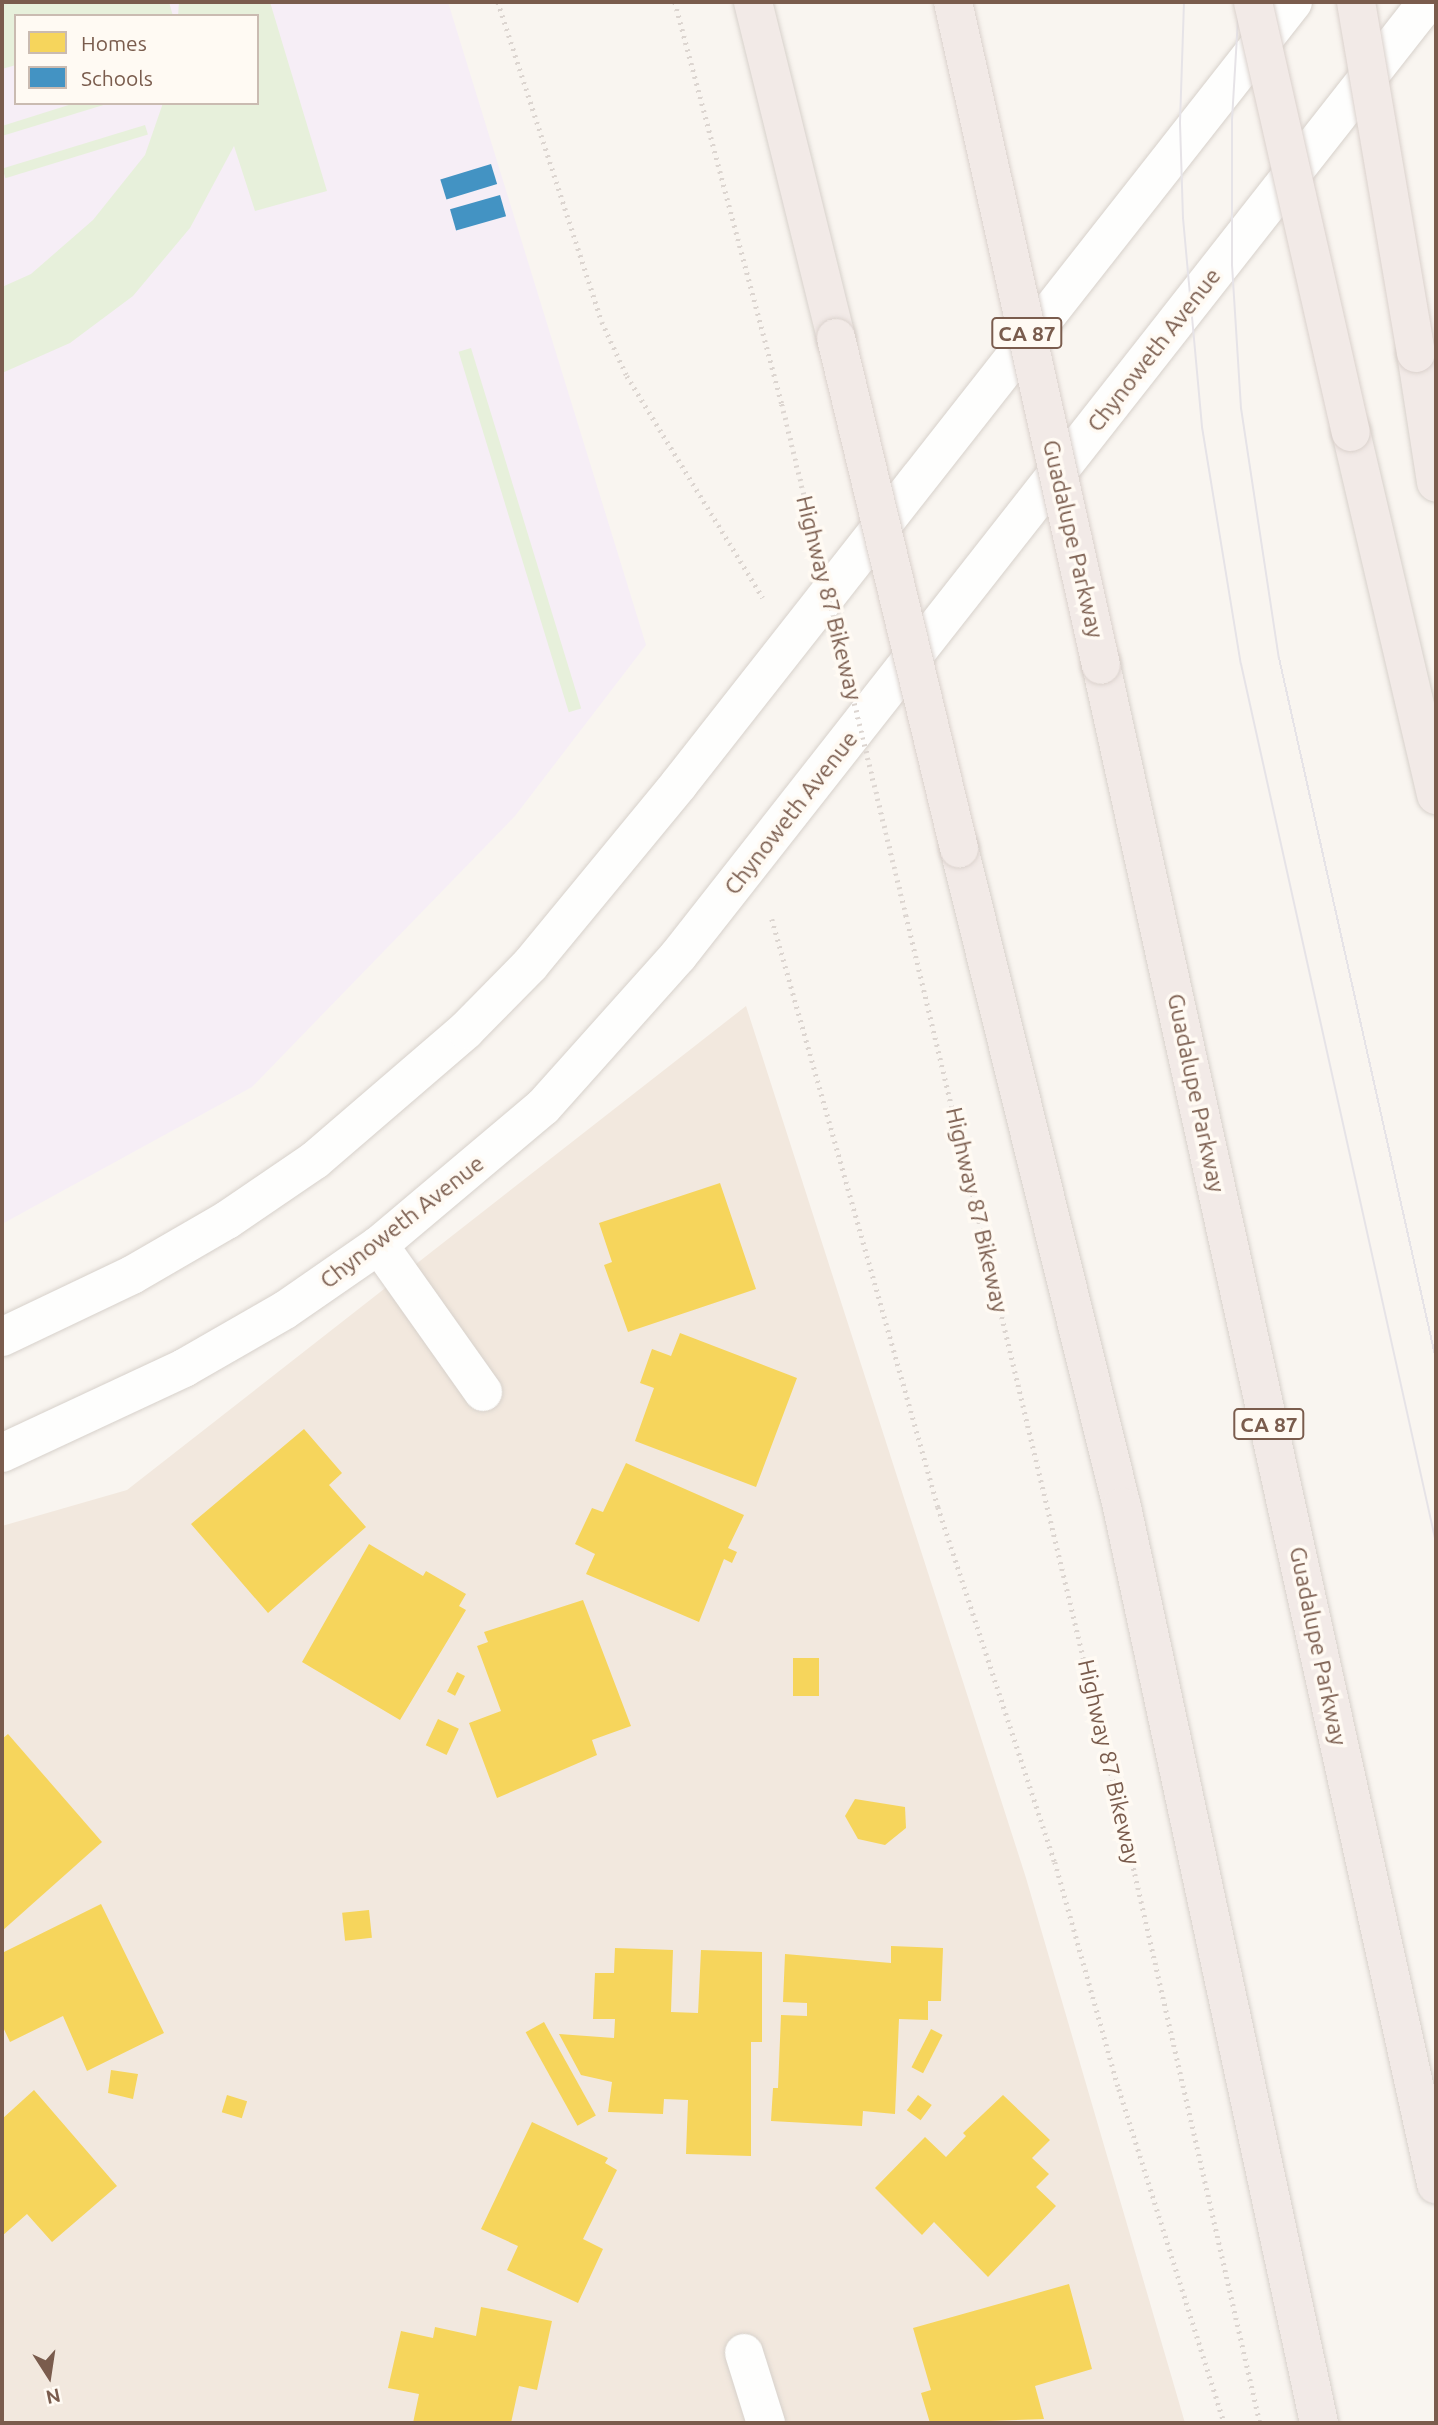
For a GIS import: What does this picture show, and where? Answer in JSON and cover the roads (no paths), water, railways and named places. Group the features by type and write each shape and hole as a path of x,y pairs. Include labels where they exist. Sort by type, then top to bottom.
{"highway":[{"path":"753,2 1122,1507 1319,2423"},
{"name":"Guadalupe Parkway","path":"953,2 1436,2184"},
{"path":"1253,2 1436,795"},
{"path":"1356,2 1436,482"}],"street":[{"path":"2,1337 132,1275 228,1220 315,1160 393,1097 530,965 789,645 1293,2"},
{"name":"Chynoweth Avenue","path":"2,1453 184,1368 285,1310 379,1245 543,1107 610,1036 756,858 1427,2"},
{"path":"379,1245 483,1392"},
{"path":"744,2353 766,2423"}],"tram line":[{"path":"1184,2 1180,123 1183,218 1202,427 1241,664 1436,1543"},
{"path":"1239,2 1232,121 1232,265 1241,408 1279,658 1436,1360"}]}
